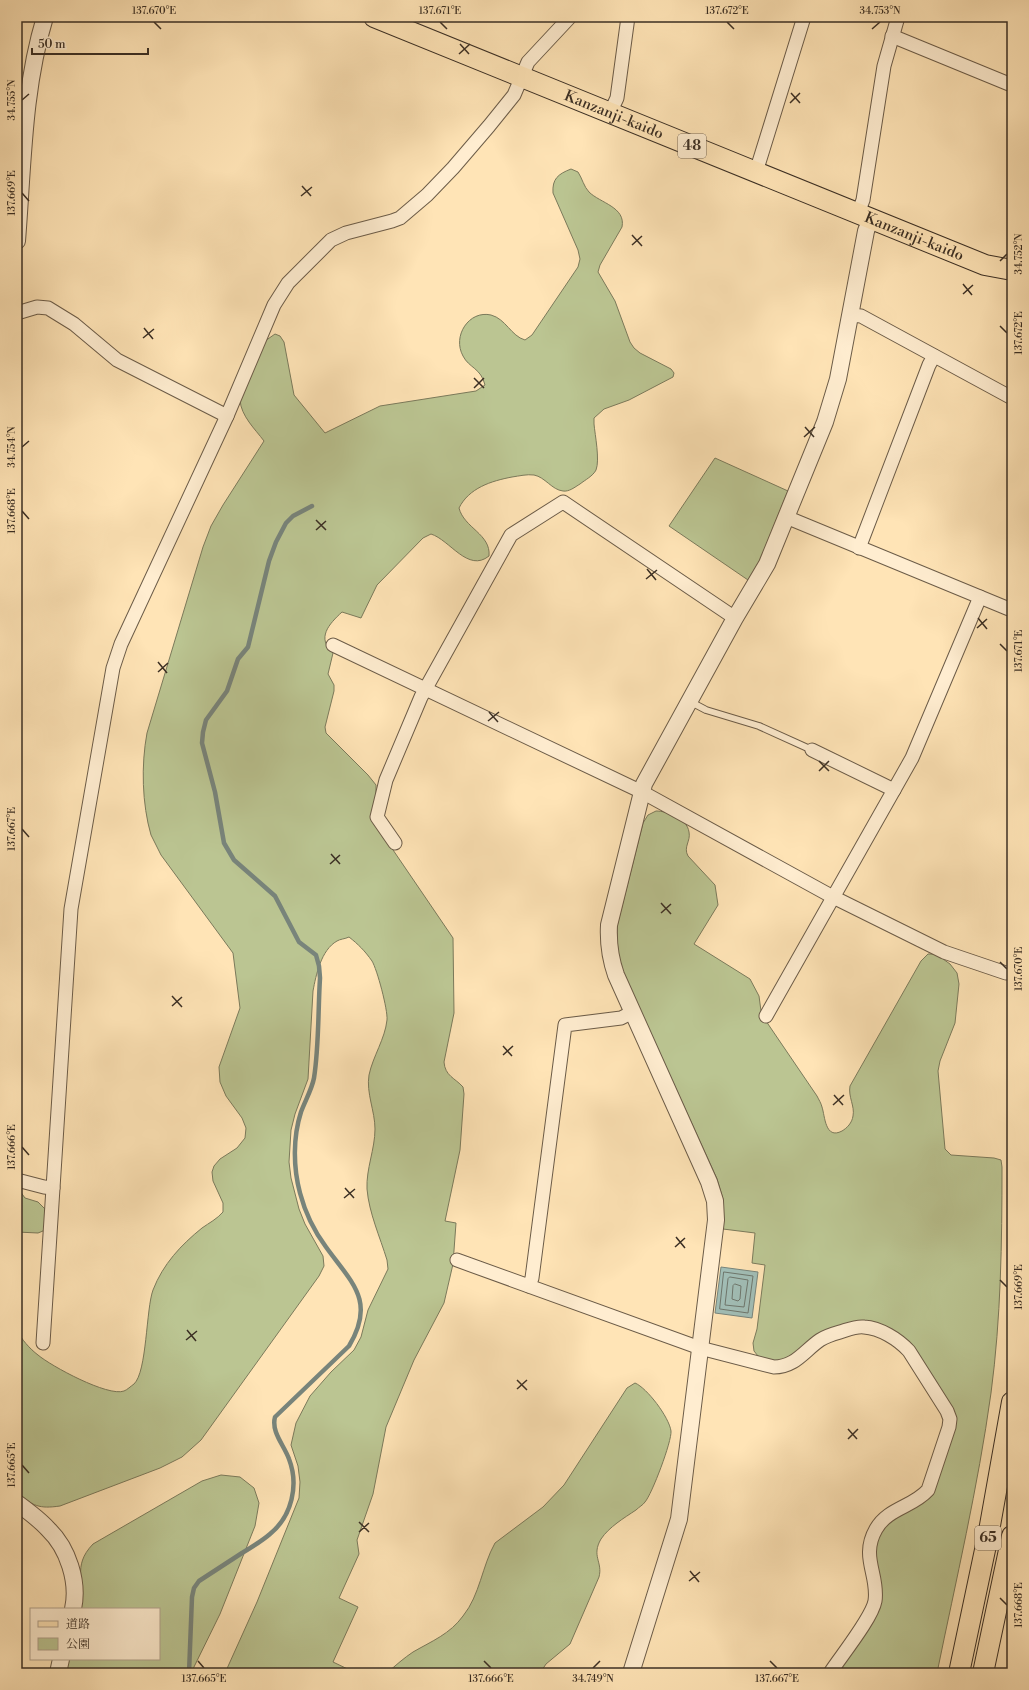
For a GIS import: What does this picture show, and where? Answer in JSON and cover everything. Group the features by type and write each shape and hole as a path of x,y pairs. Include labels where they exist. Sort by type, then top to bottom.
{"main road":[{"name":"Kanzanji-kaido","path":"374,17 986,265 1012,270"},
{"name":"65","path":"960,1673 991,1525 1012,1402"},
{"name":"65","path":"983,1673 1012,1536"}],"street":[{"path":"17,241 29,90 35,53 45,17"},
{"path":"42,1343 71,909 114,668 121,644 227,416 274,305 288,283 331,240 346,233 392,222 400,218 414,207 453,168 476,142 514,95 528,62 570,17"},
{"path":"610,113 617,98 628,17"},
{"path":"756,172 804,17"},
{"path":"631,1673 679,1519 716,1220 715,1201 709,1182 616,975 608,942 609,925 644,784 735,618 767,564 833,400 866,231 863,200 884,66 898,17"},
{"path":"892,36 1012,84"},
{"path":"17,313 37,307 48,308 74,324 117,360 227,416"},
{"path":"850,315 861,316 1012,398"},
{"path":"859,548 934,356"},
{"path":"395,843 378,817 386,780 425,689 511,536 563,502 735,618"},
{"path":"786,517 1012,609"},
{"path":"766,1016 912,758 980,597"},
{"path":"333,645 642,792 833,897 944,952 1012,974"},
{"path":"812,750 894,790"},
{"path":"529,1286 532,1278 565,1025 621,1018 633,1012"},
{"path":"17,1180 44,1188 53,1188"},
{"path":"457,1260 700,1348 774,1367 790,1365 813,1345 832,1334 864,1327 874,1329 902,1343 909,1351 948,1415 950,1419 949,1427 928,1490 922,1497 892,1512 883,1520 871,1539 869,1562 875,1591 873,1608 830,1673"},
{"path":"17,1503 49,1530 67,1557 72,1573 74,1589 73,1608"},
{"path":"58,1673 61,1660"}],"lane":[{"path":"689,701 706,710 759,726 812,750"}],"green space":[{"path":"571,169 578,172 589,192 616,210 622,220 622,227 600,265 598,272 615,301 630,342 640,353 671,369 674,373 673,377 629,400 604,409 594,418 597,454 596,470 591,476 574,488 565,491 559,490 538,476 526,475 489,483 481,486 469,495 459,508 466,521 482,536 486,542 489,556 481,560 474,561 466,558 438,537 431,534 423,538 377,585 361,618 342,612 326,631 325,642 333,653 328,674 334,685 334,691 325,727 326,733 376,785 376,825 453,938 454,1013 444,1062 446,1071 463,1087 464,1094 460,1150 445,1221 456,1223 453,1264 444,1303 414,1360 386,1427 373,1494 357,1540 359,1554 339,1598 358,1607 333,1662 356,1673 225,1673 257,1602 299,1498 300,1482 298,1466 291,1445 296,1423 310,1396 331,1372 354,1350 361,1337 368,1310 388,1269 387,1260 370,1207 367,1189 368,1174 375,1136 374,1116 368,1082 373,1061 386,1027 387,1015 377,972 367,954 349,937 337,941 331,945 320,963 314,985 308,1079 295,1114 291,1130 289,1162 291,1178 299,1209 305,1224 323,1256 324,1266 319,1276 201,1440 182,1457 160,1468 60,1506 37,1506 17,1493 17,1330 26,1344 38,1355 67,1373 93,1385 116,1392 124,1391 134,1384 138,1377 144,1354 151,1299 157,1281 167,1263 180,1248 194,1234 216,1219 223,1212 223,1203 213,1181 212,1172 214,1166 220,1159 237,1148 245,1138 246,1128 242,1118 226,1096 220,1082 219,1067 240,1008 233,953 161,855 151,835 143,784 147,733 203,547 211,526 264,441 246,417 240,400 265,341 275,334 280,336 284,342 294,395 325,433 380,406 476,391 485,385 481,375 468,363 460,348 461,333 465,326 476,316 491,315 501,320 516,335 525,340 532,335 578,267 580,259 578,250 553,193 555,181 559,175"},
{"path":"715,458 788,491 760,560 748,580 669,526"},
{"path":"656,811 666,812 676,816 685,823 689,832 686,850 688,856 715,885 718,905 694,944 750,979 759,996 761,1011 768,1024 817,1096 822,1106 827,1126 832,1132 836,1133 842,1131 852,1121 853,1109 850,1086 921,961 928,954 936,954 950,964 957,973 959,984 955,1023 940,1061 938,1071 945,1149 951,1155 994,1158 1001,1160 1001,1252 997,1337 986,1428 937,1673 836,1673 873,1618 876,1541 886,1523 916,1506 953,1428 912,1348 864,1322 782,1363 764,1359 758,1356 754,1351 753,1343 757,1329 765,1265 752,1263 755,1233 723,1229 723,1199 717,1179 623,972 619,957 617,926 643,823 648,815"},
{"path":"17,1187 25,1198 38,1202 45,1209 46,1226 43,1231 38,1233 17,1232"},
{"path":"635,1383 651,1397 662,1411 671,1431 670,1437 657,1479 645,1502 612,1527 604,1535 598,1545 597,1555 600,1567 599,1577 570,1644 546,1664 540,1673 387,1673 410,1654 440,1637 458,1622 469,1608 495,1543 543,1507 564,1485 627,1388"},
{"path":"221,1475 240,1477 254,1488 259,1503 255,1526 220,1614 191,1673 66,1673 69,1660 160,1660 160,1608 81,1608 81,1568 86,1552 93,1544 202,1481"}],"water":[{"path":"721,1267 758,1272 752,1318 715,1313"}],"waterway":[{"path":"189,1673 192,1597 194,1588 199,1581 257,1544 278,1527 292,1500 292,1469 287,1454 276,1433 274,1423 275,1417 349,1346 357,1330 360,1317 360,1304 357,1293 352,1282 314,1228 302,1200 296,1173 296,1132 301,1112 313,1082 316,1066 320,978 316,955 299,942 275,896 234,860 224,843 215,792 202,743 206,720 227,691 238,659 248,647 269,561 276,542 286,523 293,516 312,506"}]}
